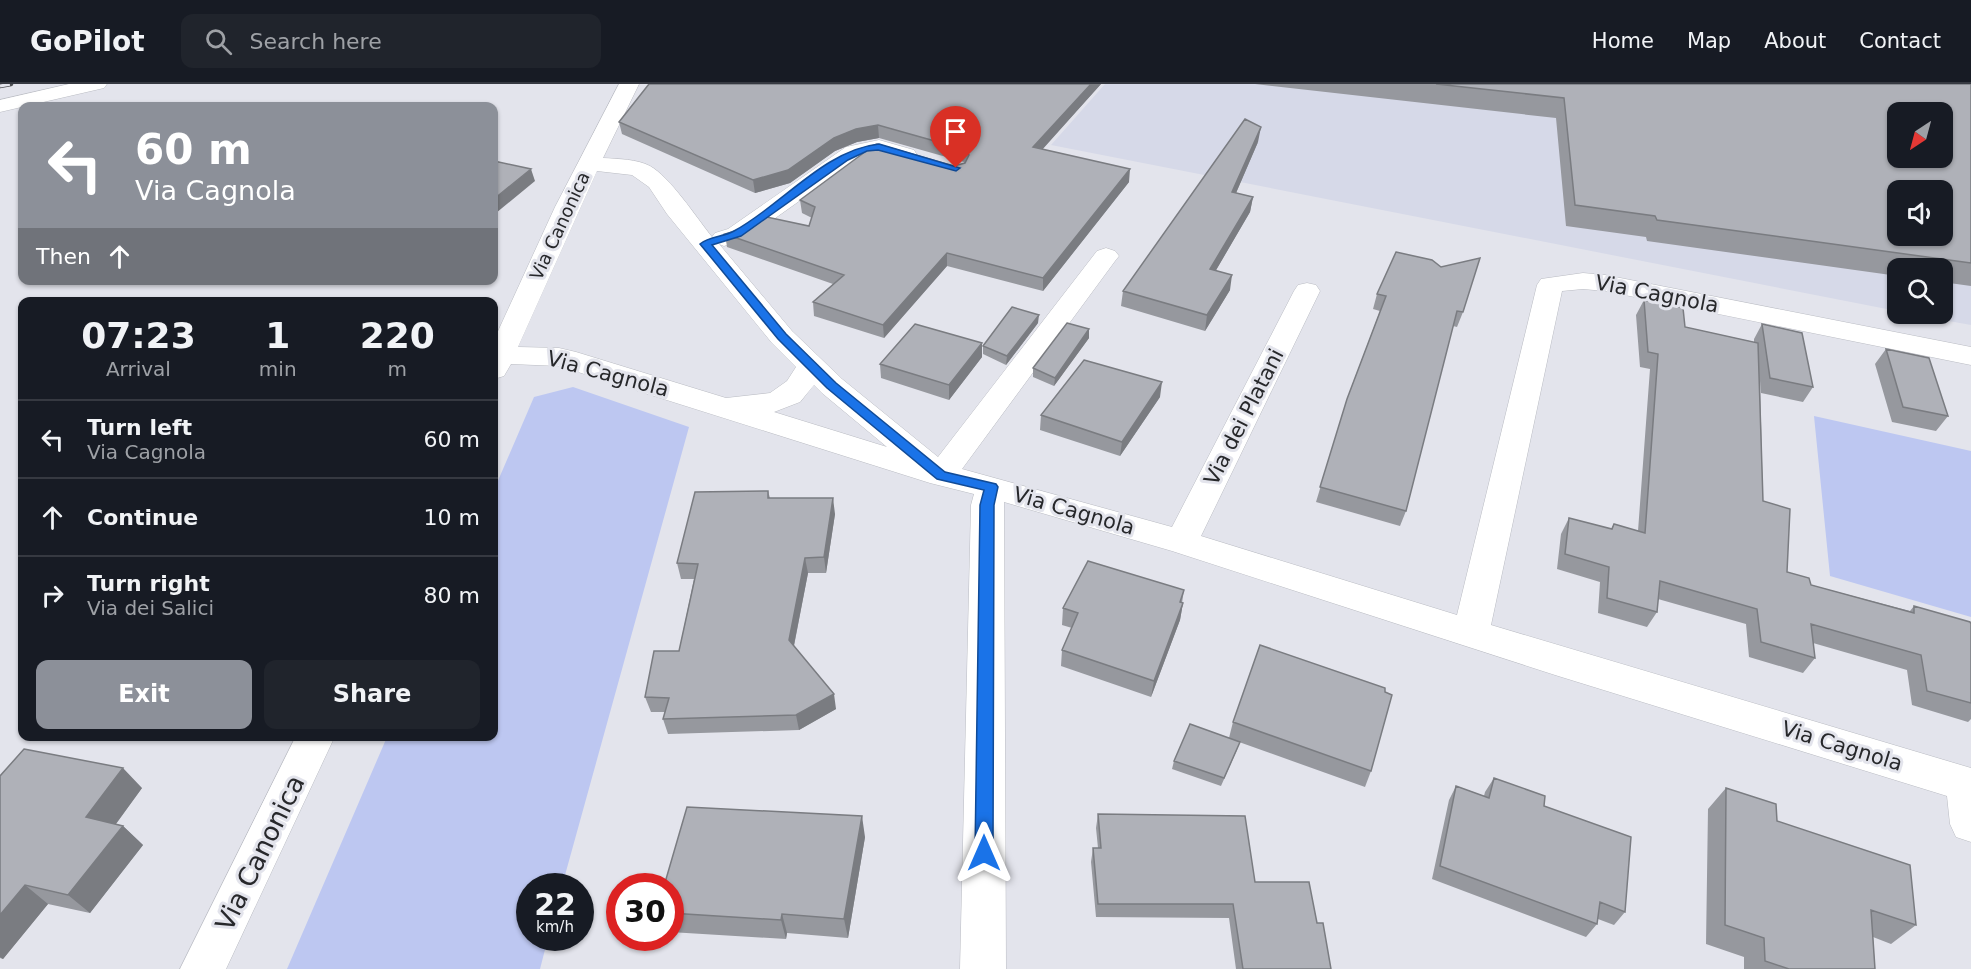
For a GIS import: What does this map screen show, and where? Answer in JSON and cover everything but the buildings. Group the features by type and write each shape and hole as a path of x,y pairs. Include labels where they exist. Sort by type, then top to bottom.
{"street":[{"path":"0,106 97,84"},
{"name":"Via Canonica","path":"498,360 628,84"},
{"path":"705,244 737,234 854,152 879,147 923,159"},
{"path":"590,164 622,166 640,170 657,182 782,337 832,386 941,476 1106,256"},
{"name":"Via Cagnola","path":"1472,633 1550,285 1582,281 1605,283 1971,356"},
{"name":"Via dei Platani","path":"1181,542 1307,291"},
{"name":"Via Cagnola","path":"498,362 559,357 941,476 992,487 1181,542 1968,785"},
{"path":"706,402 767,406 784,399 804,384 811,366"},
{"path":"983,969 987,505 992,487"},
{"name":"Via Canonica","path":"203,969 314,741"},
{"path":"1968,785 1971,824"}],"shaded area":[{"path":"1105,84 1971,84 1971,325 1953,322 1953,258 1887,258 1887,309 1051,145"},
{"path":"573,387 689,427 566,873 516,873 516,951 545,951 540,969 287,969 385,741 498,741 498,481 534,397"},
{"path":"1814,416 1971,451 1971,617 1830,576"}],"railway":[{"path":"0,86 11,84"}],"route":[{"path":"956,168 879,147 854,152 737,234 705,244 782,337 832,386 941,476 992,487 987,505 984,853"}]}
